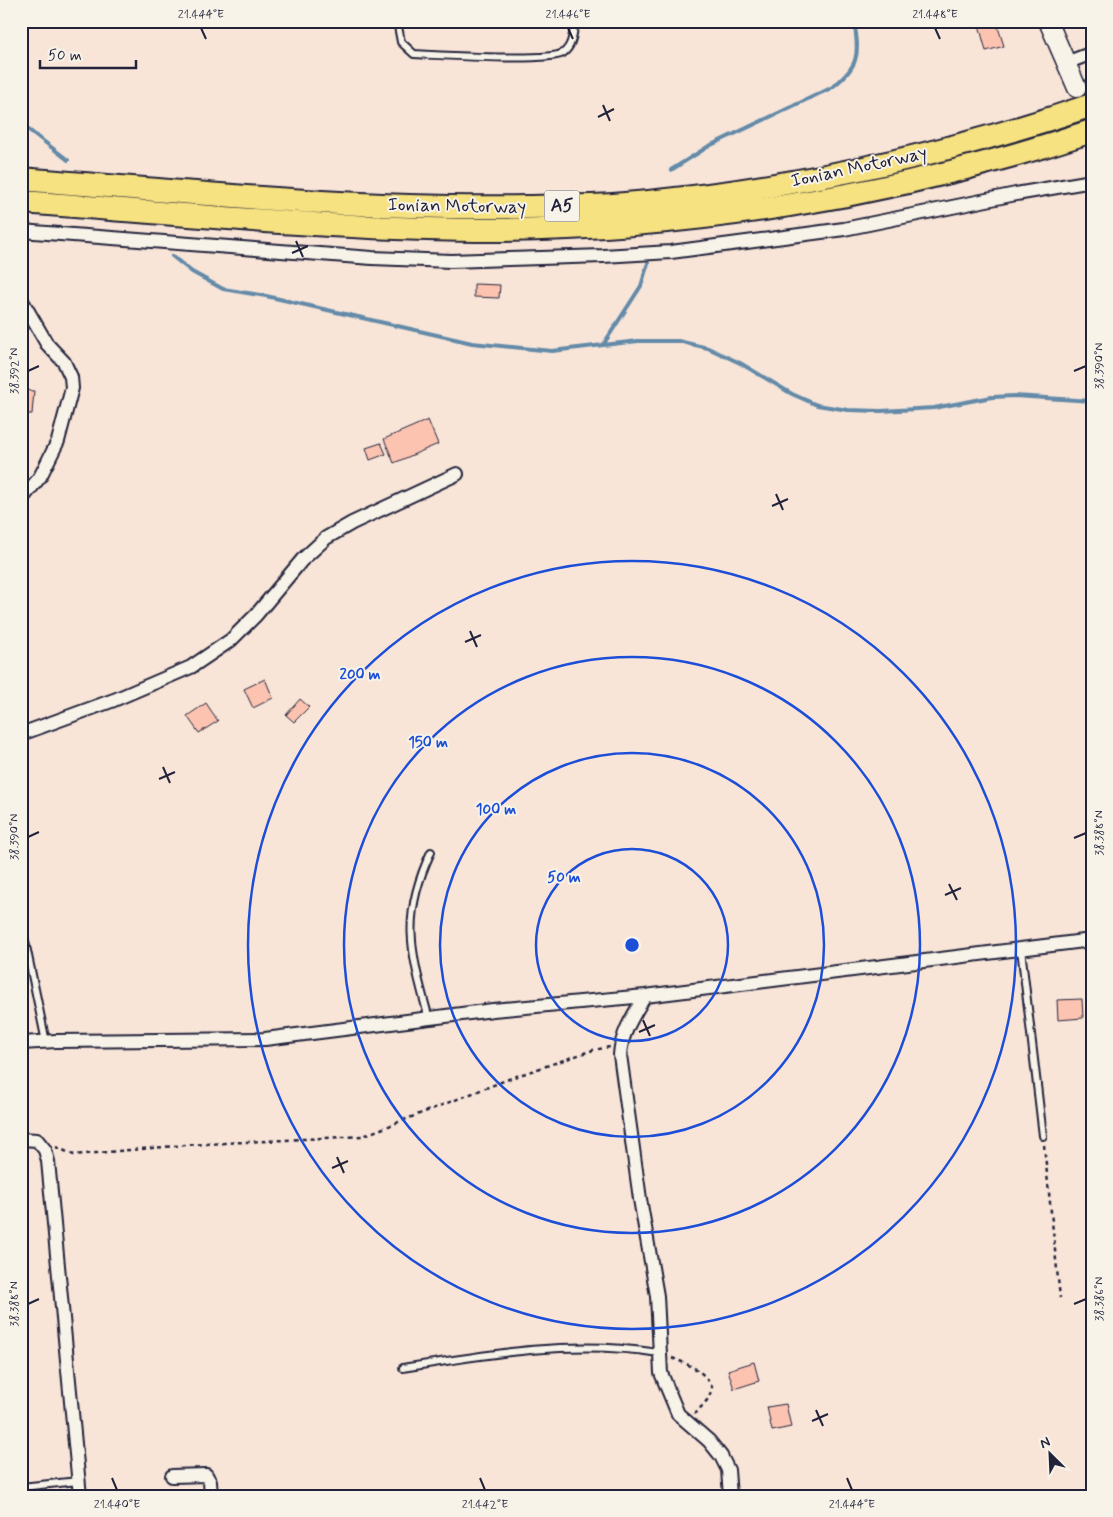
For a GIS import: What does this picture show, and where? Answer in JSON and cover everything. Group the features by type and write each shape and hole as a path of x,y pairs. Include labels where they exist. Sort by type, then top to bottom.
{"highway":[{"name":"Ionian Motorway","path":"21,179 364,204 483,208 612,205 718,192 830,174 994,136 1092,105"},
{"name":"Ionian Motorway","path":"21,202 367,228 480,230 608,226 768,209 856,192 994,160 1092,131"}],"street":[{"path":"1048,21 1077,88"},
{"path":"1066,63 1092,53"},
{"path":"21,231 372,258 451,261 603,256 671,252 844,229 1016,194 1092,181"},
{"path":"21,299 47,344 64,362 71,377 72,388 58,441 40,477 21,500"},
{"path":"21,734 114,700 191,667 231,640 256,615 302,560 326,538 352,523 457,474"},
{"path":"21,1043 264,1039 429,1018 645,996 1092,940"},
{"path":"645,996 632,1018 621,1045 620,1061 657,1296 661,1373 675,1409 709,1441 721,1456 728,1470 730,1496"},
{"path":"21,1139 37,1140 42,1145 48,1161 80,1496"},
{"path":"172,1476 206,1475 210,1482 211,1496"}],"lane":[{"path":"397,21 401,42 414,54 520,57 563,53 571,42 575,21"},
{"path":"429,1018 416,971 411,934 412,903 419,877 431,852"},
{"path":"21,922 46,1042"},
{"path":"1021,949 1043,1136"},
{"path":"403,1368 493,1353 547,1348 636,1349 659,1352"},
{"path":"21,1486 78,1481"}],"path":[{"path":"42,1145 52,1145 74,1155 186,1145 363,1136 514,1077 593,1050 621,1045"},
{"path":"1043,1136 1060,1298"},
{"path":"659,1352 695,1366 707,1378 712,1387 709,1398 687,1422"}],"building":[{"path":"978,21 996,21 1004,46 986,51"},
{"path":"474,284 500,285 499,298 474,297"},
{"path":"21,390 34,391 32,414 21,414"},
{"path":"428,420 438,444 394,463 384,439"},
{"path":"381,443 386,454 370,460 366,448"},
{"path":"265,679 273,698 253,708 244,689"},
{"path":"300,699 309,707 294,722 286,715"},
{"path":"206,703 218,721 199,733 187,716"},
{"path":"1082,999 1083,1018 1058,1020 1057,1000"},
{"path":"754,1362 759,1381 734,1389 728,1370"},
{"path":"786,1404 791,1427 772,1431 767,1407"}],"waterway":[{"path":"671,170 709,146 831,88 852,67 855,59 857,43 854,21"},
{"path":"21,124 68,160"},
{"path":"172,256 192,272 223,289 266,296 472,343 552,351 638,341 678,341 708,348 740,363 792,394 817,405 848,410 881,411 934,408 992,397 1015,396 1092,401"},
{"path":"603,345 641,286 648,263"}]}
